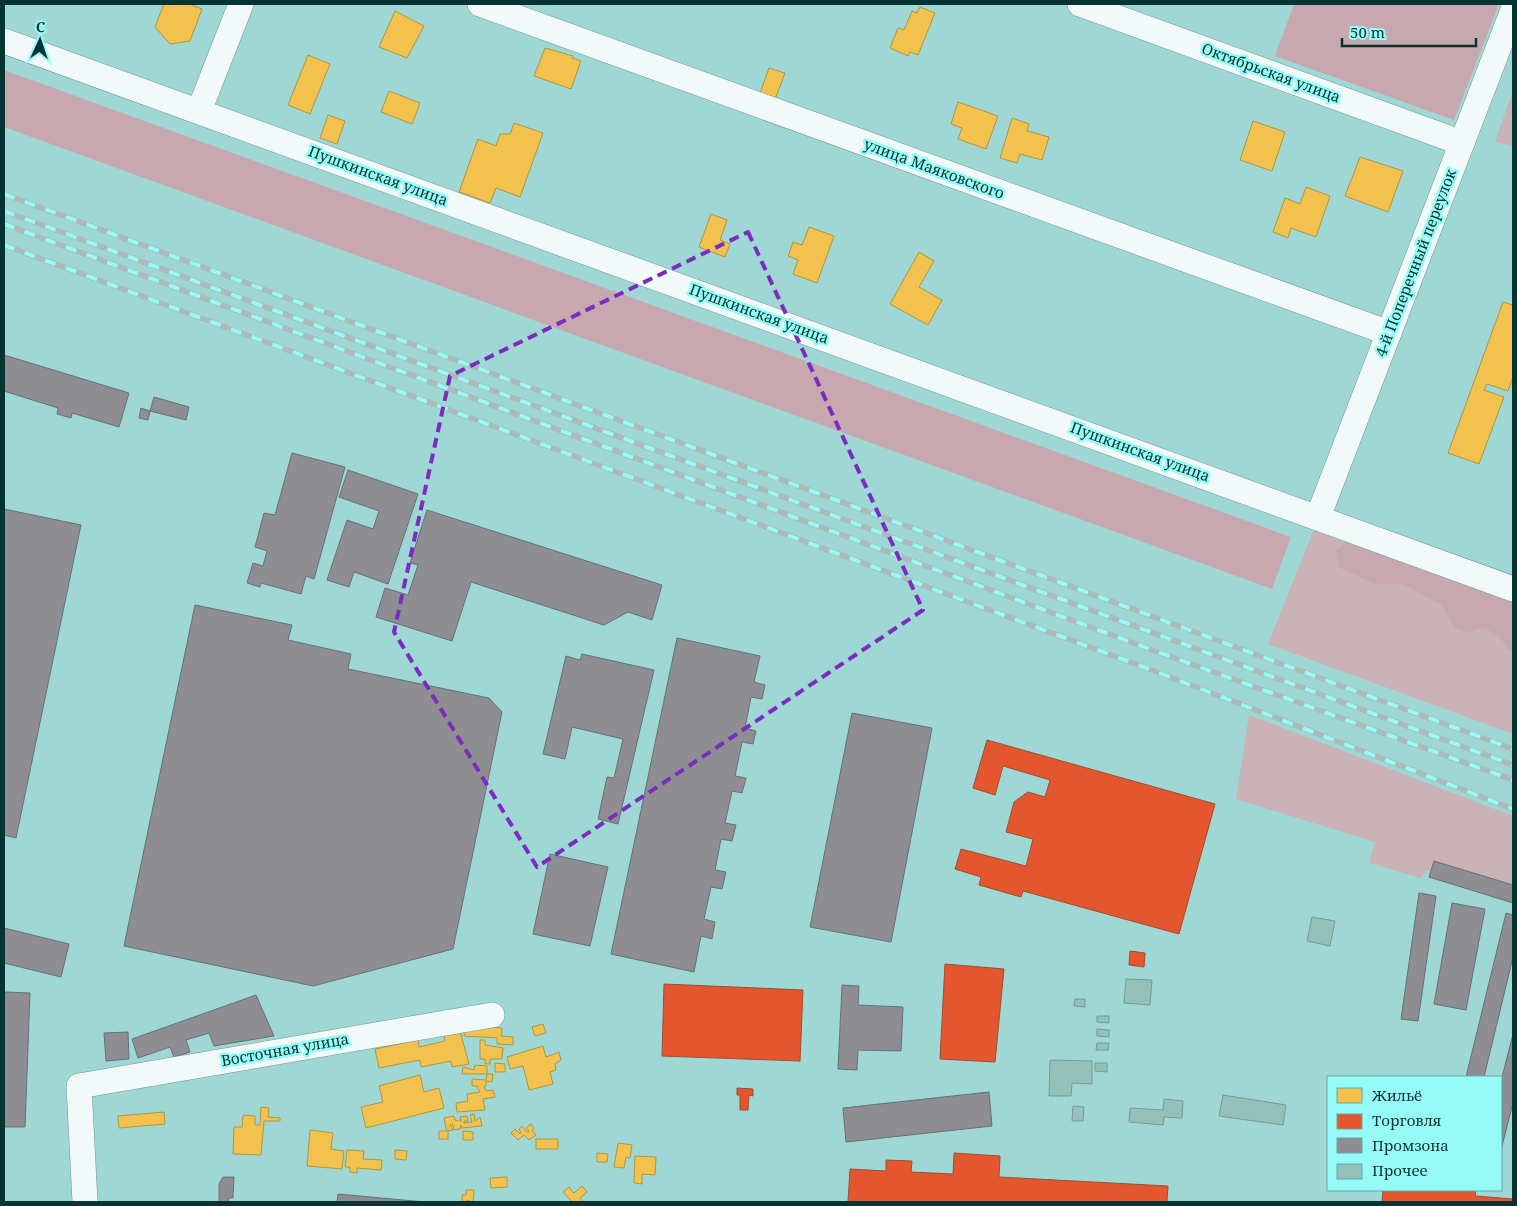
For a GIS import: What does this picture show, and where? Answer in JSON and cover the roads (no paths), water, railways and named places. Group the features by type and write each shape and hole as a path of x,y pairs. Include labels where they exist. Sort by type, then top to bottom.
{"street":[{"path":"199,111 240,4"},
{"name":"улица Маяковского","path":"480,4 1389,333"},
{"name":"Октябрьская улица","path":"1080,4 1462,143"},
{"name":"4-й Поперечный переулок","path":"1318,516 1513,10"},
{"name":"Пушкинская улица","path":"4,40 1318,516 1513,589"},
{"name":"Восточная улица","path":"85,1202 79,1086 492,1016"}],"railway":[{"path":"4,194 1513,749"},
{"path":"4,211 1513,765"},
{"path":"4,224 1155,651 1513,780"},
{"path":"4,245 1149,669 1513,809"}]}
